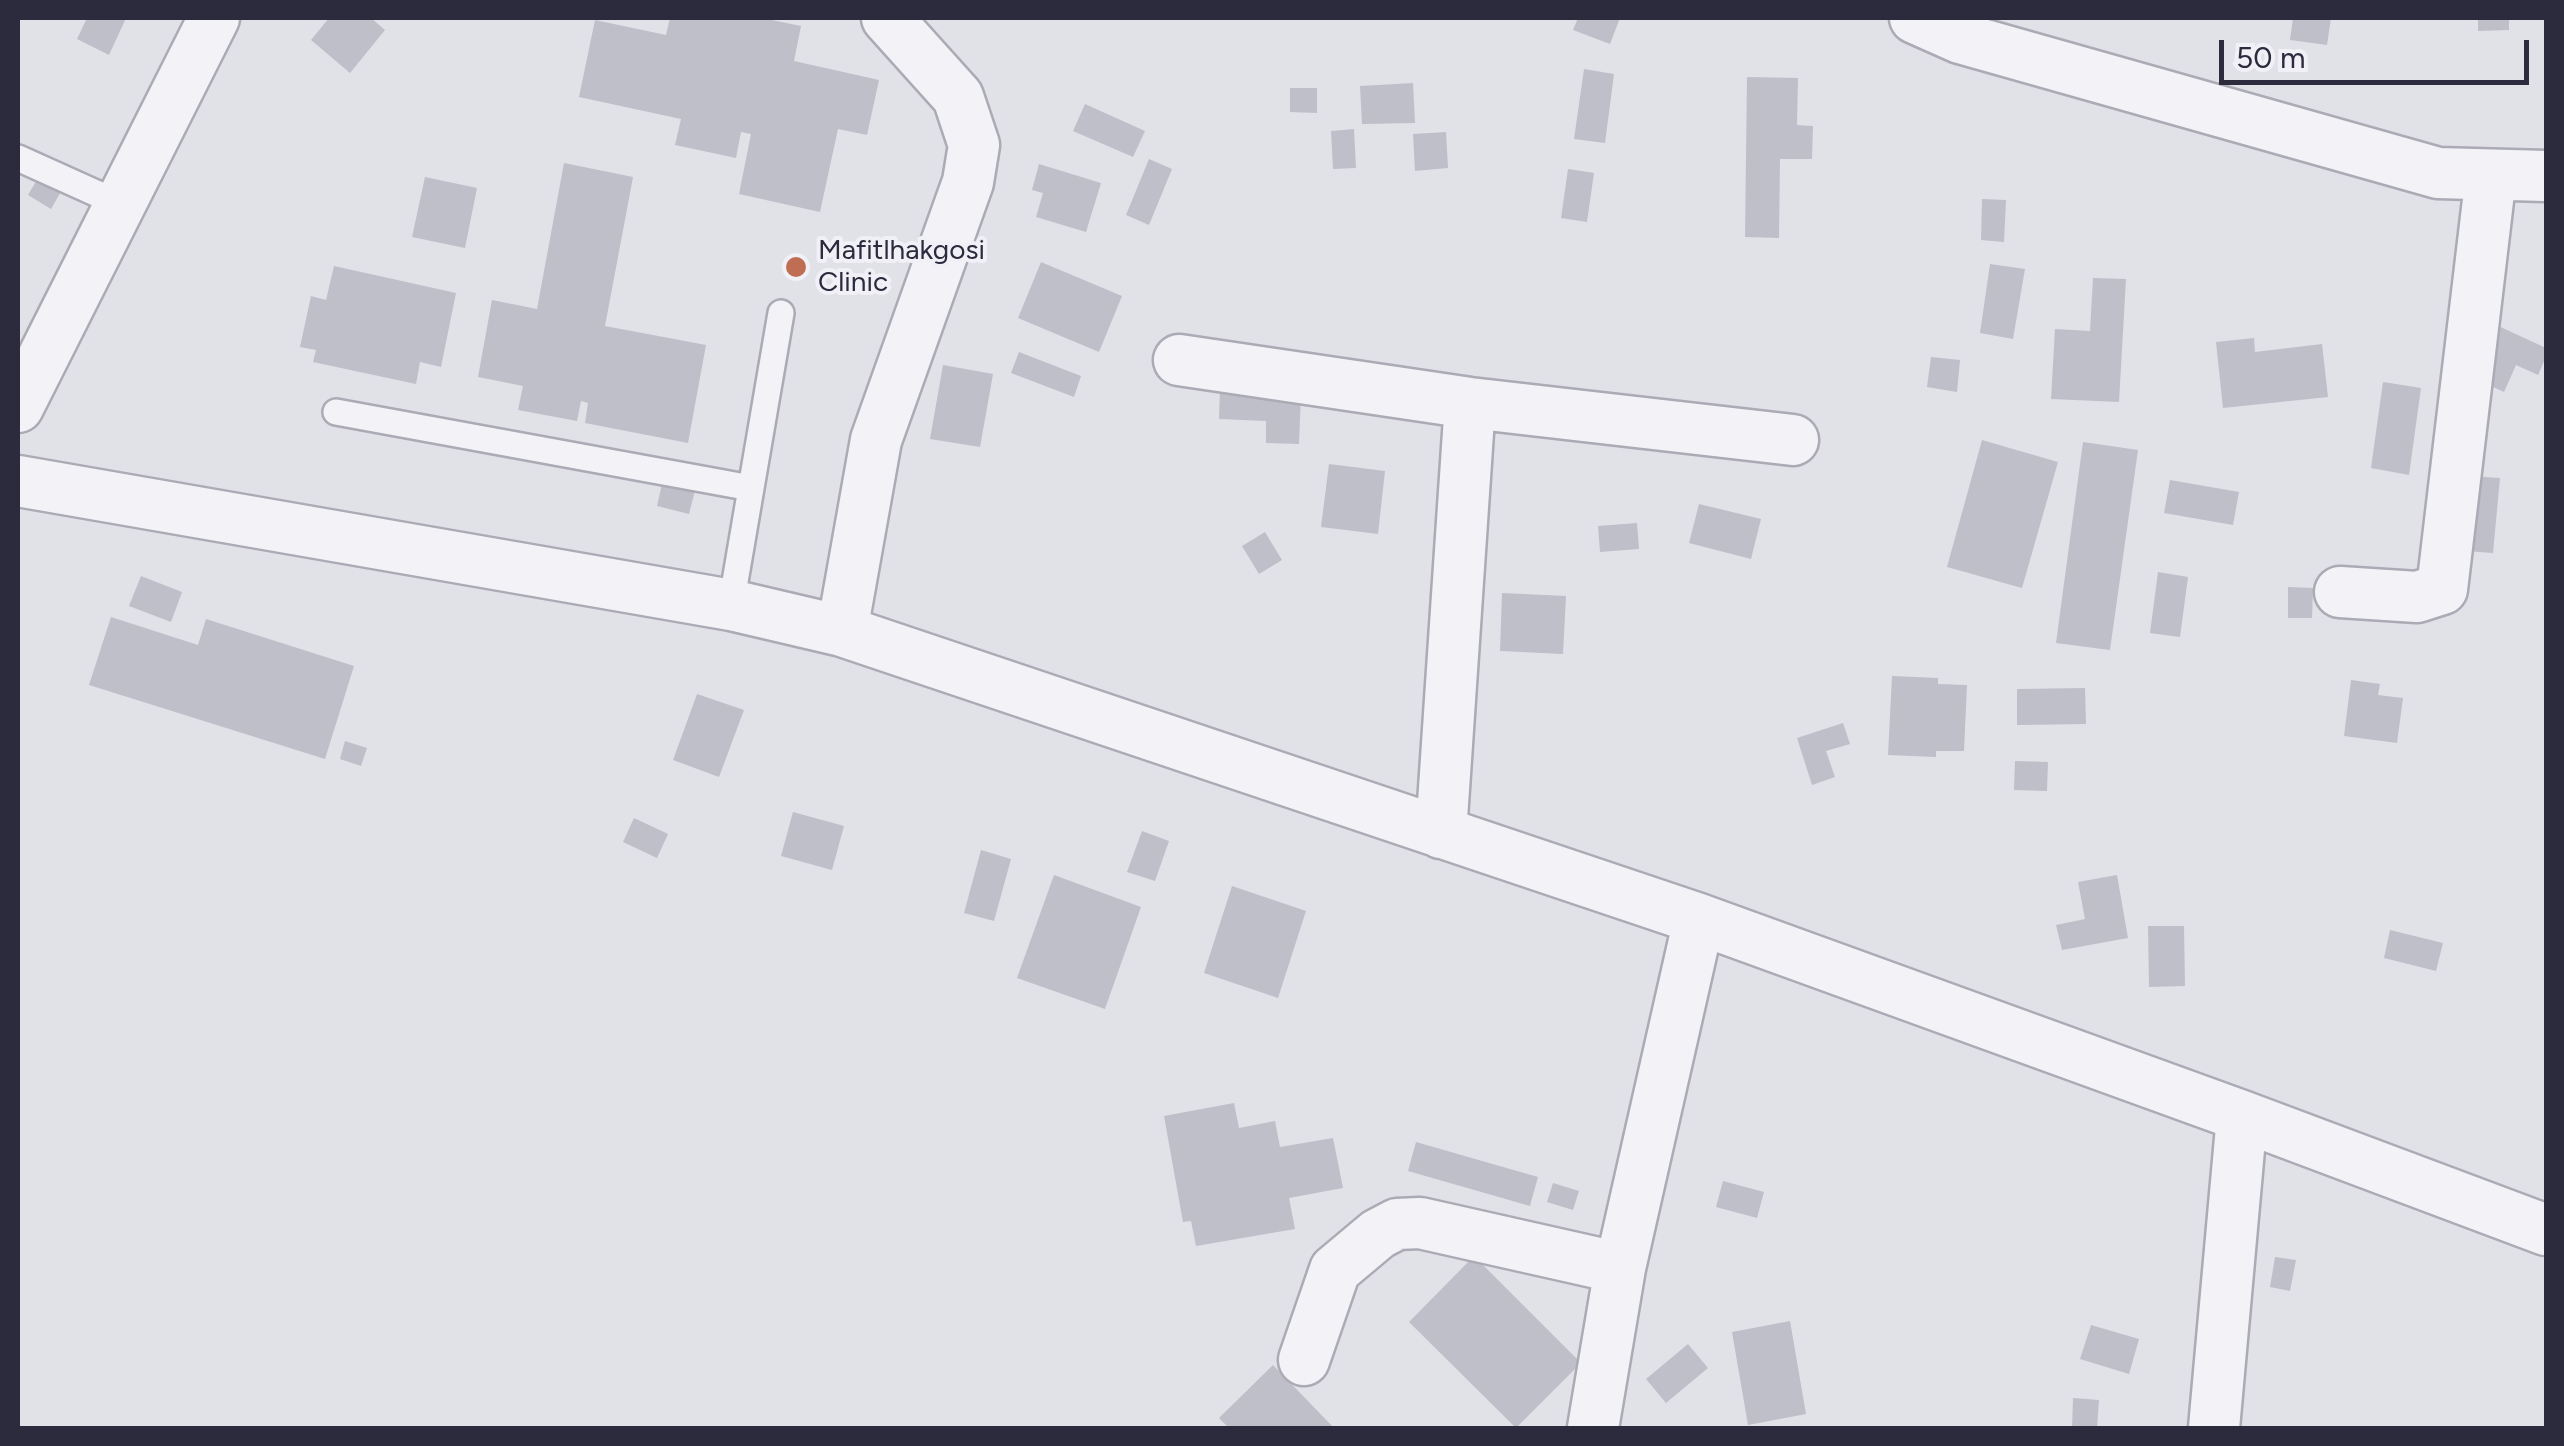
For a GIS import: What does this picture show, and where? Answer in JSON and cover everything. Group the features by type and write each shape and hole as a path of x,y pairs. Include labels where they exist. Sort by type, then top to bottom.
{"street":[{"path":"18,407 214,18"},
{"path":"842,631 876,440 968,182 974,145 958,96 887,18"},
{"path":"1914,18 1960,38 2438,173 2546,176"},
{"path":"2340,592 2417,597 2442,589 2490,175"},
{"path":"1179,360 1470,403 1792,440"},
{"path":"1442,833 1470,403"},
{"path":"18,482 731,605 842,631 1699,920 2546,1230"},
{"path":"1592,1428 1620,1268 1699,920"},
{"path":"2214,1428 2242,1116"},
{"path":"1304,1360 1335,1270 1378,1234 1397,1224 1420,1223 1620,1268"}],"lane":[{"path":"18,158 120,204"},
{"path":"731,605 781,313"},
{"path":"336,412 751,488"}],"building":[{"path":"87,18 126,18 109,55 77,39"},
{"path":"329,18 371,18 385,30 350,73 311,40"},
{"path":"670,18 762,18 801,26 794,61 879,80 867,135 838,129 820,212 739,194 751,134 741,132 736,158 675,145 681,119 579,97 595,20 666,35"},
{"path":"1578,18 1620,18 1610,44 1573,30"},
{"path":"2293,18 2331,18 2327,45 2290,40"},
{"path":"2478,18 2509,18 2509,30 2478,31"},
{"path":"1584,69 1614,74 1605,143 1574,139"},
{"path":"1747,77 1798,78 1797,125 1813,126 1812,159 1780,159 1779,238 1745,237"},
{"path":"1413,83 1415,123 1362,124 1360,86"},
{"path":"1290,88 1317,88 1317,113 1290,112"},
{"path":"1085,104 1145,131 1133,157 1073,131"},
{"path":"1354,129 1356,168 1333,169 1331,131"},
{"path":"1446,132 1448,168 1415,171 1413,134"},
{"path":"1149,159 1172,169 1149,225 1126,215"},
{"path":"564,163 633,177 605,326 706,345 688,443 585,423 588,403 581,401 577,421 518,410 523,386 478,377 492,300 537,309"},
{"path":"1039,164 1101,183 1086,232 1036,217 1043,193 1032,190"},
{"path":"1568,169 1594,173 1587,222 1561,218"},
{"path":"41,173 64,186 51,209 28,195"},
{"path":"425,177 477,188 465,248 412,237"},
{"path":"1982,199 2006,200 2004,242 1981,240"},
{"path":"1041,262 1122,296 1099,352 1018,318"},
{"path":"1990,264 2025,269 2013,339 1980,333"},
{"path":"334,266 456,293 441,367 420,362 416,384 313,362 316,350 300,347 311,296 326,300"},
{"path":"2093,278 2126,279 2119,402 2051,399 2055,329 2090,331"},
{"path":"2494,324 2546,348 2538,375 2516,365 2504,392 2471,377"},
{"path":"2254,338 2255,352 2322,344 2328,397 2223,408 2216,342"},
{"path":"1019,352 1081,376 1074,397 1011,373"},
{"path":"1931,357 1960,360 1957,392 1927,387"},
{"path":"943,365 993,374 980,447 930,439"},
{"path":"2383,382 2421,388 2409,475 2371,468"},
{"path":"1220,388 1301,393 1299,444 1266,443 1266,421 1219,419"},
{"path":"1982,440 2058,462 2022,588 1947,567"},
{"path":"2083,442 2138,450 2110,650 2056,643"},
{"path":"1329,464 1385,471 1378,534 1321,527"},
{"path":"664,475 697,483 689,514 657,506"},
{"path":"2471,476 2500,478 2493,553 2465,551"},
{"path":"2170,480 2239,492 2233,525 2164,513"},
{"path":"1699,504 1761,519 1751,559 1689,543"},
{"path":"1637,523 1639,549 1600,552 1598,526"},
{"path":"1265,532 1282,560 1259,574 1242,546"},
{"path":"2158,572 2188,577 2180,637 2150,633"},
{"path":"141,576 182,592 171,622 129,606"},
{"path":"2288,587 2313,588 2312,618 2288,618"},
{"path":"1502,593 1566,596 1563,654 1500,651"},
{"path":"111,617 198,645 206,619 354,666 325,759 89,685"},
{"path":"1892,676 1938,678 1938,684 1967,685 1964,751 1936,751 1936,757 1888,755"},
{"path":"2351,680 2380,684 2378,695 2403,698 2397,743 2344,736"},
{"path":"2085,688 2086,724 2017,725 2017,689"},
{"path":"697,694 744,710 719,777 673,760"},
{"path":"1843,723 1850,744 1826,751 1835,777 1812,785 1797,738"},
{"path":"345,741 367,748 361,766 340,759"},
{"path":"2015,761 2048,762 2047,791 2014,790"},
{"path":"793,812 844,826 832,870 781,856"},
{"path":"634,818 668,834 657,858 623,842"},
{"path":"1142,831 1169,841 1155,881 1127,872"},
{"path":"981,850 1011,859 994,921 964,913"},
{"path":"1054,875 1141,907 1105,1009 1017,978"},
{"path":"2117,875 2128,938 2062,950 2056,925 2085,919 2078,882"},
{"path":"1232,886 1306,911 1278,998 1204,973"},
{"path":"2148,926 2184,926 2185,986 2149,987"},
{"path":"2390,930 2443,943 2436,971 2384,958"},
{"path":"1234,1103 1239,1128 1275,1121 1280,1147 1333,1138 1343,1188 1289,1198 1295,1229 1196,1246 1191,1221 1183,1222 1164,1116"},
{"path":"1416,1142 1538,1177 1530,1206 1408,1171"},
{"path":"1723,1181 1764,1192 1757,1218 1716,1207"},
{"path":"1553,1183 1579,1191 1573,1210 1547,1202"},
{"path":"1474,1256 1581,1363 1516,1428 1409,1322"},
{"path":"2275,1257 2296,1260 2290,1291 2270,1287"},
{"path":"1790,1321 1806,1414 1748,1425 1732,1332"},
{"path":"2091,1325 2139,1339 2129,1374 2080,1359"},
{"path":"1688,1344 1708,1368 1666,1403 1646,1379"},
{"path":"1273,1365 1334,1428 1229,1428 1219,1418"},
{"path":"2073,1398 2099,1400 2097,1428 2072,1428"}],"place":[{"name":"Mafitlhakgosi Clinic","path":"796,267"}]}
